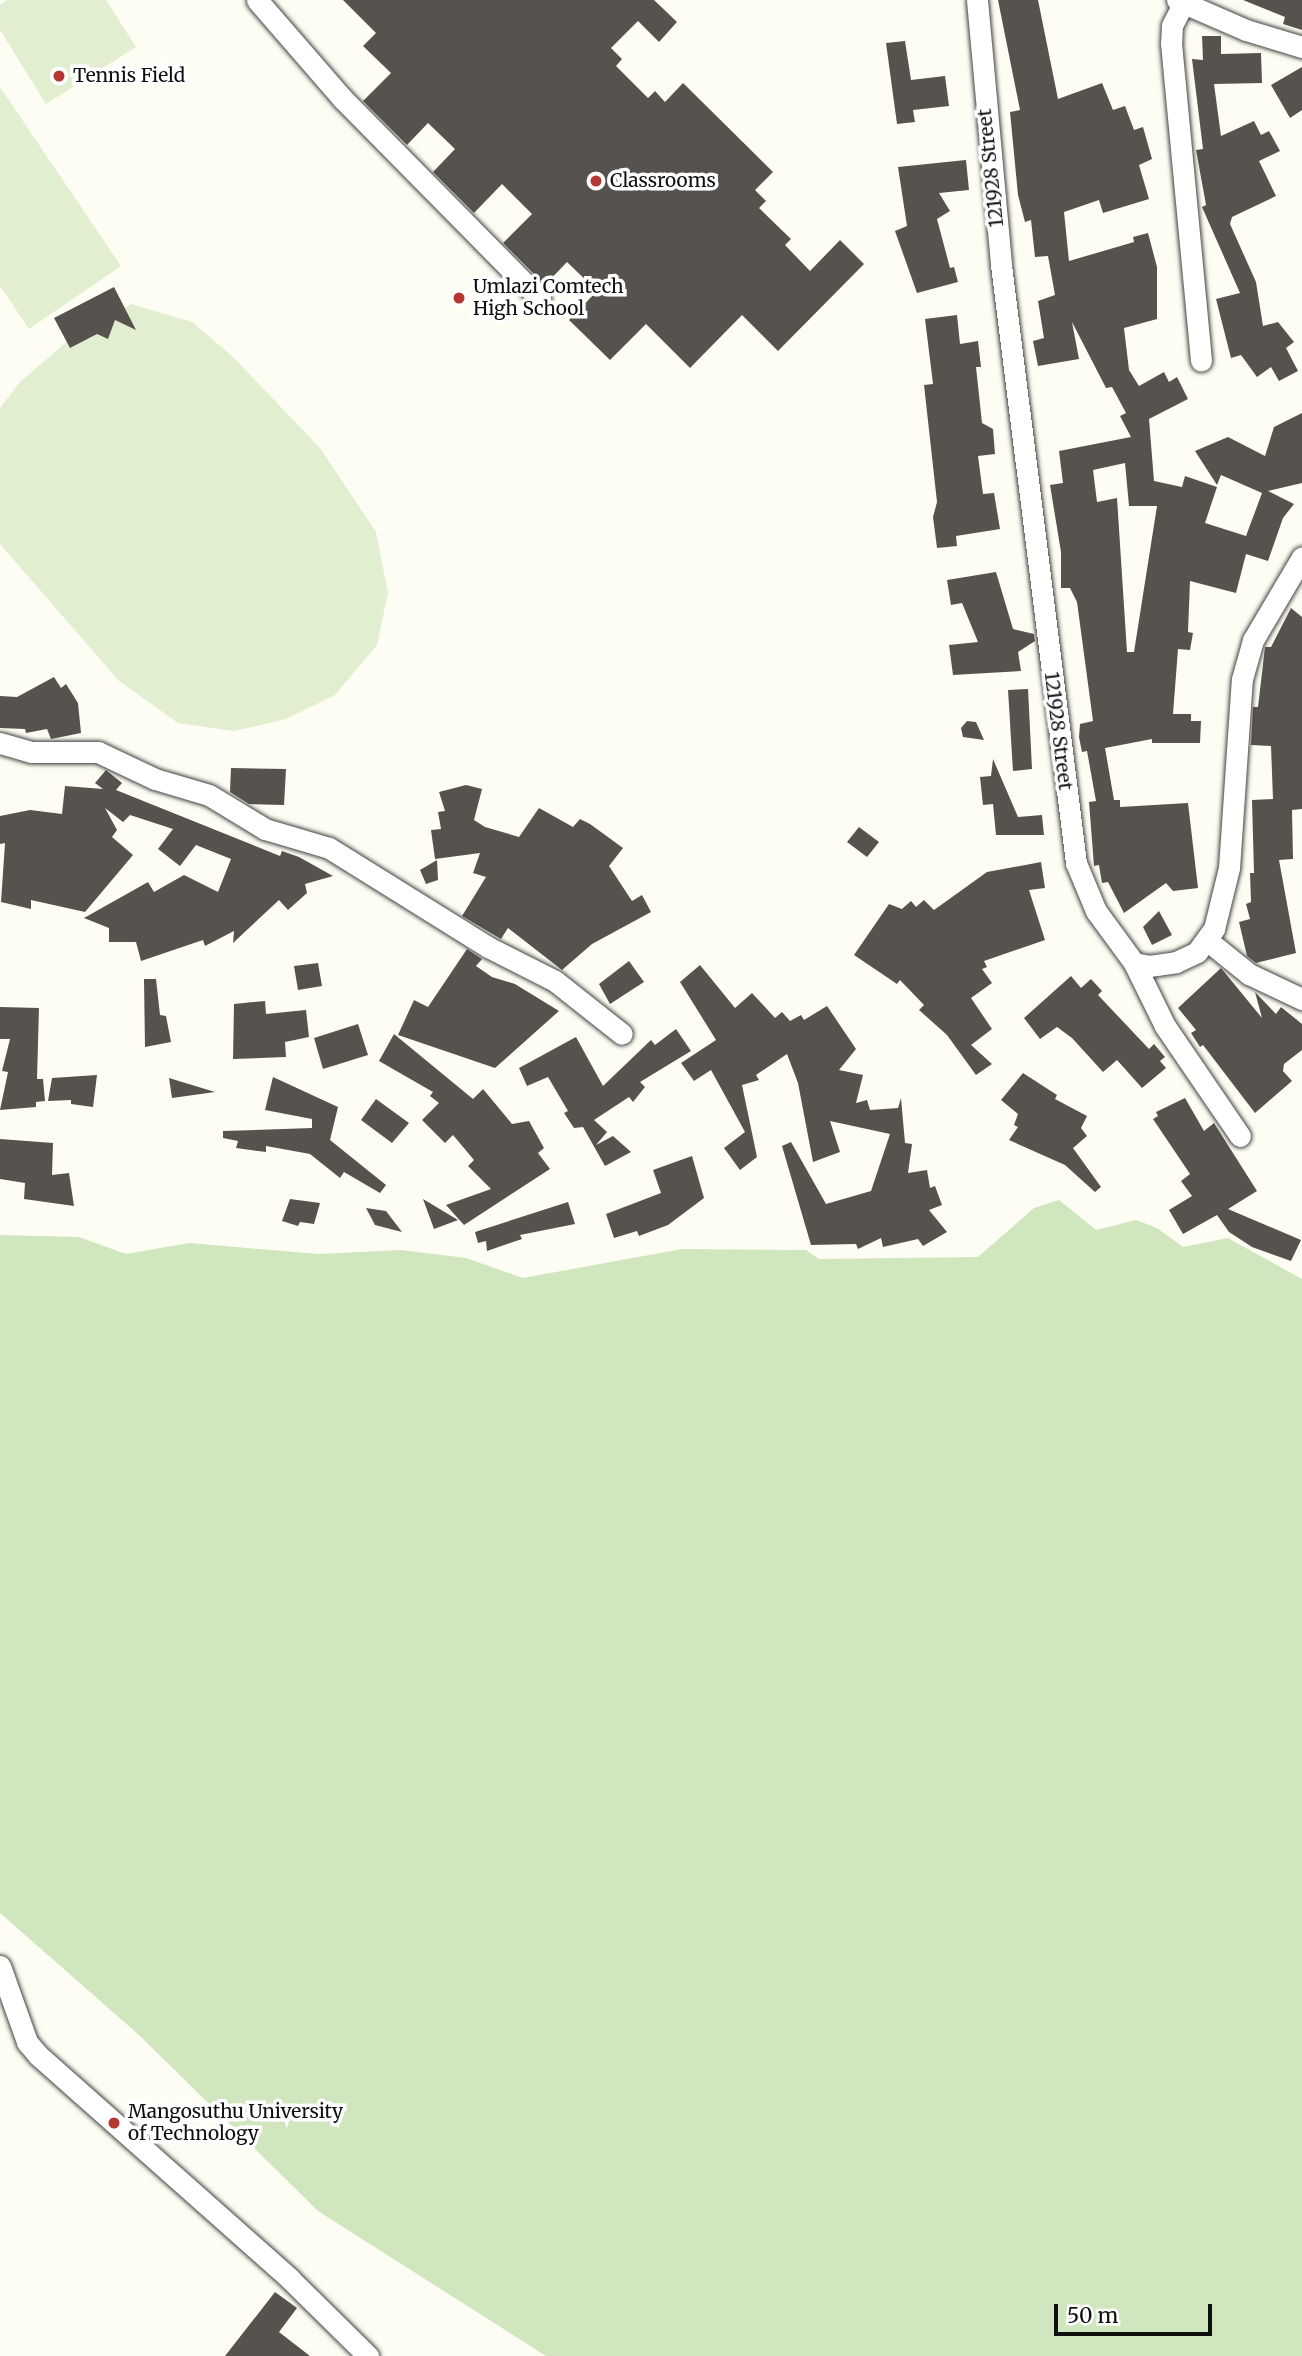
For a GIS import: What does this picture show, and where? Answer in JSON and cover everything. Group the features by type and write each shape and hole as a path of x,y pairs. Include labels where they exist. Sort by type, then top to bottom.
{"street":[{"path":"257,0 342,99 540,299"},
{"name":"121928 Street","path":"977,0 1002,265 1076,863 1096,911 1134,963 1165,1026 1240,1136"},
{"path":"1201,361 1171,43 1172,26 1182,1 1302,47"},
{"path":"1134,963 1149,966 1176,962 1208,941 1229,868 1242,679 1253,640 1302,557"},
{"path":"0,743 32,752 98,752 155,779 209,795 265,828 329,848 488,947 555,981 622,1034"},
{"path":"1208,941 1249,974 1302,999"},
{"path":"0,1966 27,2042 38,2055 290,2279 368,2356"}],"green space":[{"name":"Tennis Field","path":"7,0 106,0 136,47 46,104 0,30 0,5"},
{"path":"0,87 121,266 29,329 0,286"},
{"path":"131,304 192,322 233,357 320,448 376,532 388,593 377,645 335,695 286,719 234,731 178,723 119,681 0,544 0,408 20,382 70,339"},
{"path":"1059,1200 1096,1230 1136,1220 1157,1228 1183,1247 1228,1238 1302,1279 1302,2356 546,2356 318,2211 139,2035 0,1913 0,1235 79,1237 126,1254 189,1243 319,1254 401,1250 466,1258 523,1278 682,1249 806,1250 819,1259 978,1257 1034,1208"}],"building":[{"name":"Classrooms","path":"343,0 654,0 677,22 659,42 638,21 611,48 622,59 616,66 648,98 655,91 665,102 683,83 773,172 755,190 766,201 759,208 791,239 785,245 810,271 840,240 864,264 778,351 742,315 690,368 646,324 610,360 569,320 597,291 567,262 545,285 503,243 532,214 502,184 474,213 433,172 455,149 428,123 407,145 363,101 391,73 363,46 376,33"},
{"path":"998,0 1038,0 1058,99 1102,83 1113,110 1125,106 1134,130 1143,127 1152,159 1139,165 1149,199 1103,213 1099,200 1064,212 1069,261 1134,242 1133,237 1148,233 1157,267 1157,319 1124,328 1129,370 1139,386 1164,372 1169,382 1177,377 1188,399 1149,419 1154,481 1182,487 1185,476 1217,487 1205,523 1246,536 1262,493 1221,475 1217,485 1195,451 1228,437 1265,456 1274,427 1302,413 1302,483 1268,491 1294,504 1283,518 1268,561 1246,554 1236,593 1190,581 1188,632 1193,633 1190,650 1178,649 1173,714 1191,714 1191,721 1201,721 1200,743 1152,743 1152,739 1105,748 1114,800 1120,800 1120,807 1188,803 1198,888 1173,891 1166,883 1124,913 1108,882 1102,883 1099,865 1094,866 1089,802 1096,801 1087,751 1082,752 1079,737 1080,724 1093,721 1077,602 1070,588 1061,588 1061,552 1050,485 1063,483 1059,451 1131,437 1120,416 1126,413 1112,387 1106,388 1072,322 1079,359 1038,366 1033,341 1044,338 1038,301 1055,295 1048,256 1035,257 1031,220 1025,222 1018,195 1010,112 1020,110","holes":["1125,463 1129,506 1157,506 1134,652 1127,652 1117,498 1097,502 1093,470"]},
{"path":"1243,0 1302,0 1302,30 1283,24 1285,17"},
{"path":"1202,36 1221,36 1221,54 1261,53 1262,83 1214,84 1221,136 1254,121 1261,135 1269,131 1280,151 1259,161 1276,196 1232,217 1230,224 1256,282 1263,326 1278,322 1294,342 1286,348 1298,371 1279,381 1271,367 1257,377 1241,355 1231,358 1216,299 1240,293 1202,207 1206,205 1196,150 1203,149 1192,59 1203,60"},
{"path":"905,41 911,80 945,76 949,106 913,110 915,122 897,124 886,43"},
{"path":"1302,67 1302,110 1290,118 1271,85"},
{"path":"966,160 969,190 939,193 950,211 937,219 950,268 954,267 958,282 917,293 895,231 907,226 898,167"},
{"path":"114,287 136,330 115,320 108,339 97,334 70,348 54,318"},
{"path":"957,315 960,344 978,341 981,367 976,367 982,423 993,429 995,454 978,456 983,494 994,493 1000,529 956,536 957,546 937,548 933,517 937,502 924,385 933,384 925,319"},
{"path":"996,572 1013,629 1034,634 1035,641 1018,652 1021,671 953,675 949,645 978,642 962,603 951,605 947,580"},
{"path":"1291,608 1302,617 1302,809 1292,810 1293,859 1279,860 1296,953 1256,963 1247,956 1239,922 1250,919 1246,904 1251,902 1250,873 1254,873 1252,800 1273,799 1271,746 1251,745 1253,707 1258,707 1265,647 1271,647"},
{"path":"54,677 61,688 66,684 78,703 81,733 51,739 47,729 26,733 25,729 0,728 0,696 17,697"},
{"path":"1028,689 1032,769 1013,771 1008,690"},
{"path":"967,721 976,722 984,740 963,737 961,728"},
{"path":"993,759 1018,817 1042,815 1044,835 996,835 993,804 983,805 980,777 991,776"},
{"path":"231,768 286,769 284,805 249,804 230,792"},
{"path":"106,770 122,783 116,790 280,856 282,851 299,857 333,876 305,884 307,893 288,910 279,900 233,943 234,931 205,946 203,940 141,961 136,942 109,942 109,928 84,918 148,882 154,892 184,875 218,892 231,859 196,845 180,866 158,849 173,829 130,815 123,822 105,808 117,830 112,837 133,855 85,912 31,900 31,909 1,902 5,843 0,844 0,816 30,810 62,814 65,786 103,789 95,783"},
{"path":"466,785 482,789 474,820 485,827 519,837 539,808 573,827 580,819 590,824 623,848 609,866 632,901 642,895 651,912 592,944 562,970 508,928 501,939 462,916 486,877 473,873 480,853 435,859 431,830 441,829 438,812 445,811 439,792"},
{"path":"859,827 879,842 867,857 847,842"},
{"path":"437,860 438,880 426,884 420,870"},
{"path":"1041,862 1045,888 1029,890 1045,940 984,961 987,967 982,969 992,983 971,998 992,1029 971,1045 992,1064 976,1075 947,1035 919,1010 924,1005 900,980 897,984 854,955 889,904 902,909 911,901 916,907 924,900 934,910 987,872"},
{"path":"1159,911 1172,935 1152,945 1143,927"},
{"path":"467,949 482,959 476,966 492,977 515,984 559,1011 495,1068 398,1035 414,1000 428,1007"},
{"path":"629,961 644,982 610,1004 599,984"},
{"path":"318,963 322,986 298,990 294,966"},
{"path":"700,965 735,1008 752,993 775,1018 782,1012 790,1021 801,1015 804,1020 827,1006 856,1049 839,1070 863,1075 856,1103 867,1100 870,1110 898,1108 901,1098 905,1143 912,1144 908,1173 927,1170 930,1188 935,1186 942,1205 929,1210 947,1232 923,1246 918,1239 883,1247 881,1238 858,1249 856,1244 811,1245 782,1146 791,1142 826,1204 871,1191 890,1134 830,1121 840,1152 813,1162 798,1083 787,1054 756,1075 759,1080 742,1085 757,1157 740,1170 724,1148 745,1132 711,1070 694,1081 681,1063 716,1040 680,982"},
{"path":"1221,968 1262,1018 1255,992 1276,1014 1281,1007 1302,1024 1302,1050 1284,1064 1283,1071 1292,1081 1255,1113 1203,1045 1200,1047 1191,1033 1196,1030 1178,1008"},
{"path":"1071,976 1081,988 1091,979 1102,991 1098,995 1149,1049 1154,1044 1165,1057 1160,1061 1166,1068 1142,1088 1117,1060 1103,1072 1072,1038 1057,1027 1040,1039 1024,1018"},
{"path":"144,979 156,979 160,1015 166,1016 171,1042 145,1047"},
{"path":"265,1001 266,1014 306,1010 309,1037 285,1042 286,1057 233,1059 234,1004"},
{"path":"0,1007 39,1008 37,1079 43,1079 45,1101 36,1102 36,1107 0,1110 8,1072 2,1071 10,1039 0,1039"},
{"path":"358,1024 368,1055 323,1069 314,1038"},
{"path":"676,1029 691,1051 640,1082 645,1087 633,1102 629,1097 594,1120 607,1132 596,1145 613,1136 631,1152 605,1166 583,1127 574,1128 564,1113 568,1111 548,1077 527,1086 519,1068 576,1037 603,1086 651,1040 655,1045"},
{"path":"394,1034 473,1099 483,1089 512,1124 529,1121 544,1148 538,1153 550,1169 464,1225 446,1205 491,1189 468,1166 474,1160 453,1135 445,1143 422,1120 439,1103 430,1096 433,1092 379,1061"},
{"path":"1023,1073 1057,1095 1055,1099 1087,1116 1081,1128 1087,1136 1073,1148 1101,1187 1095,1192 1065,1165 1009,1140 1018,1127 1014,1125 1018,1114 1001,1100"},
{"path":"97,1075 93,1107 71,1104 71,1100 48,1101 52,1078"},
{"path":"273,1077 338,1107 330,1140 386,1185 380,1193 344,1172 340,1178 310,1154 266,1146 266,1152 236,1148 238,1141 223,1138 223,1131 312,1128 312,1119 265,1110"},
{"path":"169,1078 215,1092 172,1098"},
{"path":"1185,1098 1204,1131 1214,1123 1257,1191 1228,1209 1301,1240 1291,1261 1252,1247 1229,1232 1217,1215 1183,1234 1169,1210 1192,1196 1181,1181 1190,1174 1153,1119 1158,1116 1156,1112"},
{"path":"376,1099 409,1123 392,1143 361,1120"},
{"path":"0,1139 53,1143 52,1175 69,1173 74,1206 24,1199 25,1183 0,1179"},
{"path":"692,1156 704,1198 668,1225 639,1236 637,1231 614,1238 606,1214 661,1193 653,1170"},
{"path":"290,1199 320,1203 314,1224 300,1222 298,1226 282,1221"},
{"path":"423,1199 458,1220 434,1229"},
{"path":"568,1202 575,1224 520,1235 522,1239 487,1251 486,1241 478,1243 475,1232"},
{"path":"366,1208 386,1211 402,1232 375,1225"},
{"path":"275,2292 297,2308 279,2332 310,2356 225,2356"}],"place":[{"name":"Tennis Field","path":"59,76"},
{"name":"Classrooms","path":"596,181"},
{"name":"Umlazi Comtech High School","path":"459,298"},
{"name":"Mangosuthu University of Technology","path":"114,2123"}]}
